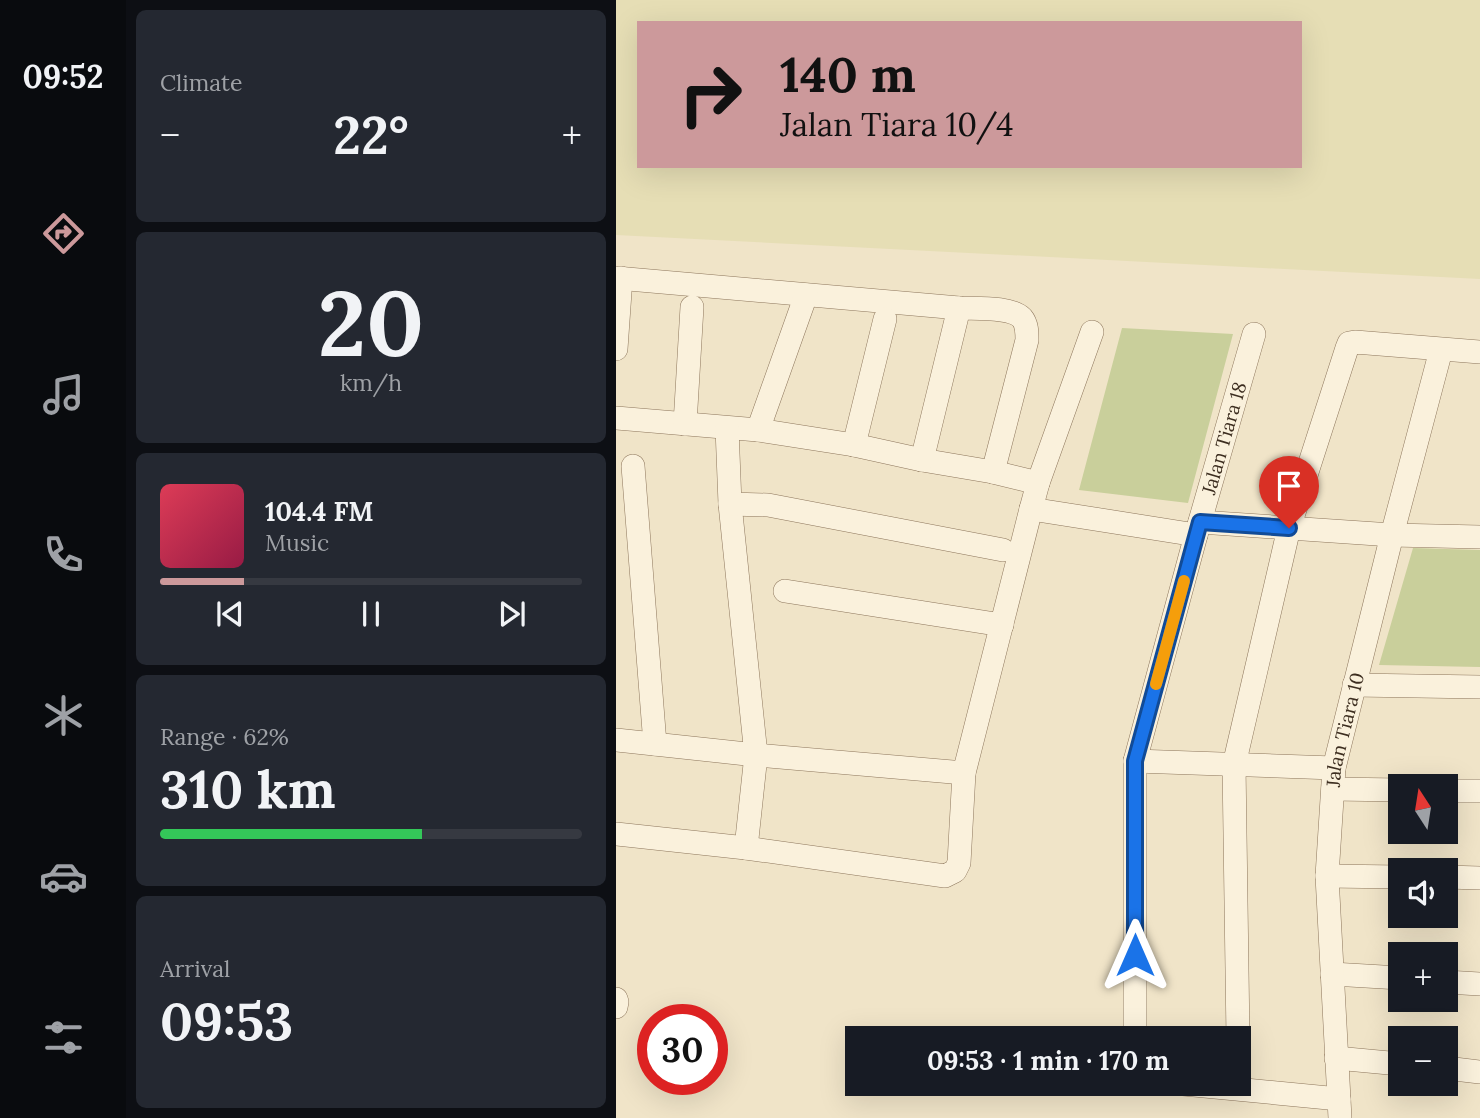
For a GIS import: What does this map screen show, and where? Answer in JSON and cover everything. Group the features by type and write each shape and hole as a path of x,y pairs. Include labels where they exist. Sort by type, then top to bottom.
{"street":[{"path":"616,349 619,278 959,308 1011,310 1022,318 1027,326 1027,340 993,472"},
{"path":"758,430 806,295"},
{"path":"685,424 692,307"},
{"path":"922,460 959,308"},
{"path":"854,445 885,319"},
{"path":"616,834 746,848 945,876 955,871 959,863 964,773 1031,509 1092,332"},
{"name":"Jalan Tiara 18","path":"1135,1026 1135,761 1254,334"},
{"path":"1238,1026 1234,765 1289,528 1349,343 1480,352"},
{"name":"Jalan Tiara 10","path":"1339,1109 1327,876 1334,779 1354,685 1441,350"},
{"path":"616,418 758,430 854,445 1038,483"},
{"path":"727,428 730,504 756,755 746,848"},
{"path":"633,466 655,744"},
{"path":"730,504 768,505 1003,550"},
{"path":"1031,509 1198,528 1289,528 1392,535 1480,537"},
{"path":"785,591 1002,625"},
{"path":"1354,685 1480,687"},
{"path":"616,740 964,773"},
{"path":"1135,761 1234,765 1388,788"},
{"path":"1458,791 1480,792"},
{"path":"1327,876 1388,877"},
{"path":"1458,877 1480,878"},
{"path":"1332,974 1388,977"},
{"path":"1458,983 1480,984"},
{"path":"1336,1058 1388,1063"},
{"path":"1458,1069 1480,1072"},
{"path":"1251,1089 1339,1109"}],"shaded area":[{"path":"616,0 1480,0 1480,279 616,235"}],"green space":[{"path":"1122,328 1233,334 1188,503 1079,490"},
{"path":"1413,548 1480,550 1480,667 1379,665"}],"slow traffic":[{"path":"1156,684 1184,581"}],"route":[{"path":"1135,955 1135,761 1200,522 1289,528"}]}
